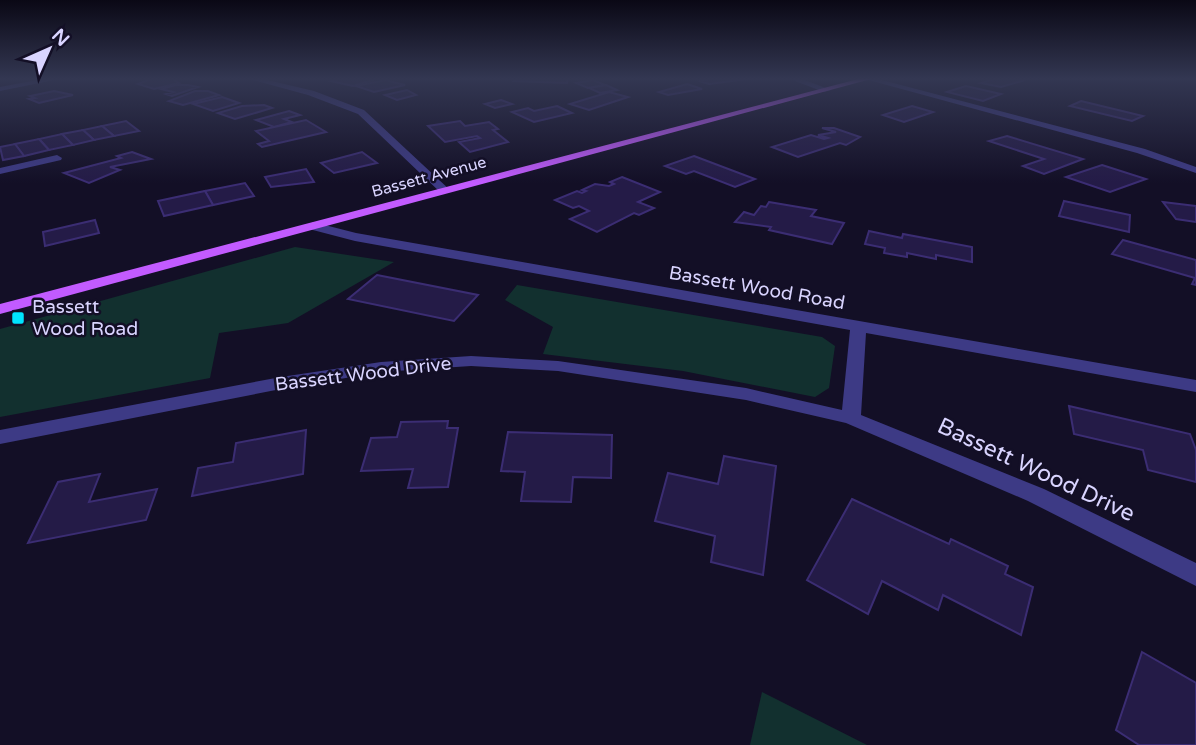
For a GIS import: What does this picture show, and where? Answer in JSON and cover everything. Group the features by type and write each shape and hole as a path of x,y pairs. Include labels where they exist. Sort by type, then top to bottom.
{"main road":[{"name":"Bassett Avenue","path":"0,309 737,114"}],"street":[{"path":"363,114 446,191"},
{"path":"1000,114 1141,151 1195,170"},
{"path":"0,171 57,158"},
{"name":"Bassett Wood Road","path":"313,226 355,237 1196,386"},
{"path":"852,418 858,327"},
{"name":"Bassett Wood Drive","path":"0,437 281,383 381,368 471,361 558,366 746,394 852,418 1036,495 1196,575"}],"green space":[{"path":"295,247 394,262 288,323 219,333 210,378 0,417 0,329"},
{"path":"517,285 822,337 835,346 829,388 815,397 683,371 543,354 553,327 505,300"},
{"path":"762,692 867,745 750,745"}],"building":[{"path":"220,114 253,114 235,119"},
{"path":"279,114 300,115 284,119 292,122 274,127 256,120"},
{"path":"516,114 569,114 534,122"},
{"path":"887,114 928,114 904,122 883,115"},
{"path":"1102,114 1143,116 1132,121"},
{"path":"306,120 326,132 262,147 258,144 269,141 256,131"},
{"path":"126,121 139,131 114,136 102,126"},
{"path":"460,121 465,126 489,122 498,129 493,130 508,142 470,152 459,142 480,138 477,136 445,142 428,126"},
{"path":"102,126 114,136 94,140 83,130"},
{"path":"822,128 834,128 860,137 846,145 840,143 798,157 772,147 811,135 824,139 828,138 818,135 836,132"},
{"path":"83,130 94,140 73,145 62,134"},
{"path":"62,134 73,145 49,150 39,139"},
{"path":"1007,136 1083,159 1044,174 1023,166 1044,159 989,141"},
{"path":"39,139 49,150 24,156 15,144"},
{"path":"15,144 24,156 3,160 0,147"},
{"path":"132,152 151,159 110,167 120,170 89,183 64,173 121,158 117,156"},
{"path":"362,152 377,163 334,173 321,163"},
{"path":"694,156 755,179 735,187 694,171 686,174 665,166"},
{"path":"1102,165 1146,179 1110,192 1066,177"},
{"path":"306,169 314,182 271,187 265,177"},
{"path":"622,177 660,192 638,202 654,208 639,215 634,213 597,232 570,219 589,211 555,200 577,191 582,193 586,191 582,190 595,184 609,186 614,184 610,182"},
{"path":"245,183 254,196 213,205 205,191"},
{"path":"205,191 213,205 164,216 158,201"},
{"path":"1064,201 1130,215 1129,232 1059,216"},
{"path":"769,202 816,210 811,216 844,223 832,244 769,230 771,227 735,222 744,212 754,215 761,206 766,207"},
{"path":"1163,202 1196,206 1196,222 1176,219"},
{"path":"95,220 99,233 45,246 43,232"},
{"path":"869,231 902,238 903,234 972,247 972,262 936,255 936,259 907,253 907,257 884,253 885,248 865,244"},
{"path":"1123,240 1196,260 1196,285 1192,284 1195,278 1112,254"},
{"path":"377,275 478,295 454,321 348,299"},
{"path":"1069,406 1190,434 1196,450 1196,482 1148,470 1143,450 1074,434"},
{"path":"448,421 447,428 458,428 448,487 408,488 413,469 361,471 371,438 397,437 401,422"},
{"path":"306,430 303,474 192,496 198,468 233,462 236,443"},
{"path":"508,432 612,435 611,478 573,477 571,502 521,501 525,472 501,471"},
{"path":"724,456 776,466 763,575 711,562 715,536 655,521 668,473 718,484"},
{"path":"100,474 89,502 157,489 146,520 28,543 58,482"},
{"path":"852,499 949,544 951,539 1008,566 1005,574 1033,587 1021,635 943,595 938,610 882,581 868,614 807,580"},
{"path":"1142,652 1196,683 1196,745 1139,745 1116,730"}],"place":[{"name":"Bassett Wood Road","path":"18,318"}]}
